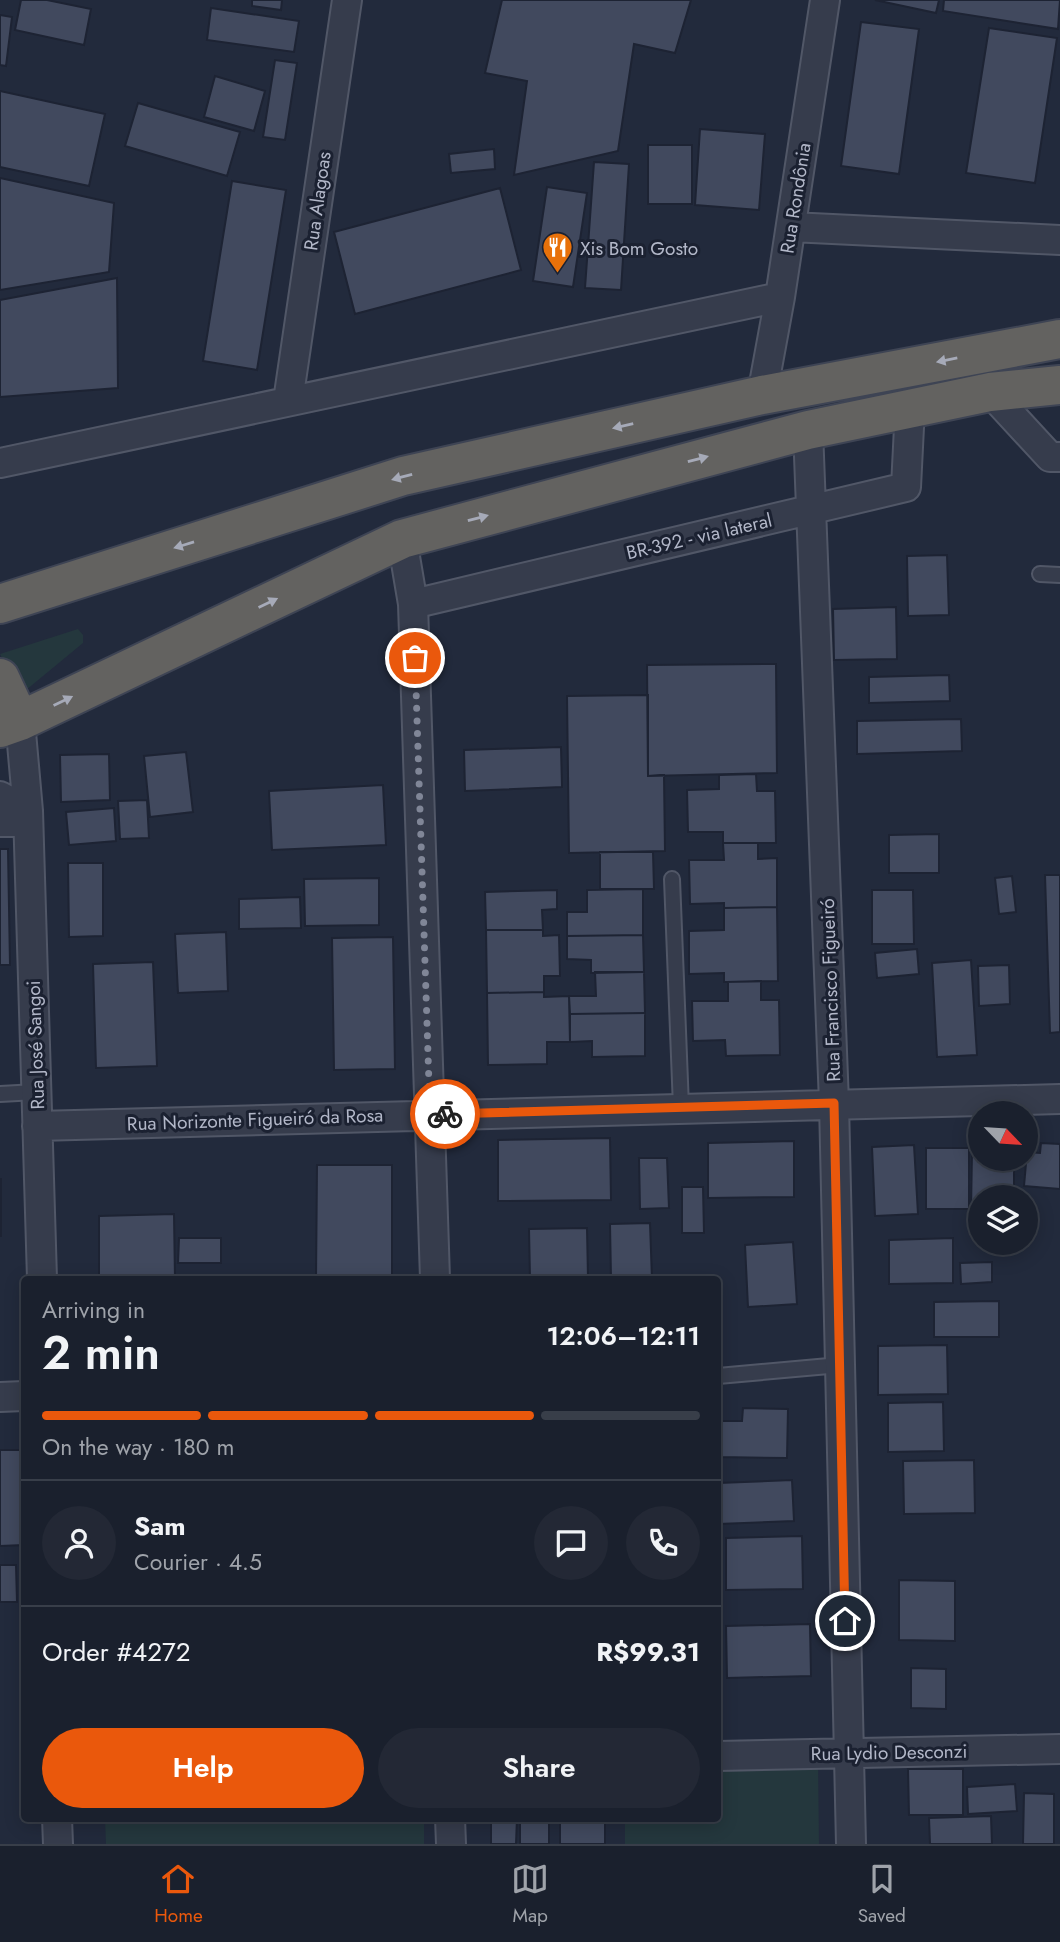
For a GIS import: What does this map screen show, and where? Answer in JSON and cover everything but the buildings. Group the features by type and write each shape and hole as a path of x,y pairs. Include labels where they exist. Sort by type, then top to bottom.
{"highway":[{"path":"0,604 403,476 762,395 1060,339"},
{"path":"0,678 10,725 402,539 808,429 990,392 1060,385"}],"street":[{"name":"Rua Alagoas","path":"288,401 347,0"},
{"name":"Rua Rondônia","path":"762,395 780,297 825,0"},
{"path":"790,227 1060,240"},
{"path":"0,463 780,297"},
{"path":"990,392 1049,457 1060,457"},
{"name":"BR-392 - via lateral","path":"413,604 906,487 910,407"},
{"name":"Rua Francisco Figueiró","path":"808,429 834,1103 850,1844"},
{"path":"402,539 413,604 435,1276"},
{"name":"Rua José Sangoi","path":"10,725 28,816 42,1276"},
{"path":"0,796 28,816"},
{"path":"0,822 28,816"},
{"name":"Rua Norizonte Figueiró da Rosa","path":"37,1126 1060,1099"},
{"path":"0,1397 21,1396"},
{"name":"Rua Lydio Desconzi","path":"721,1756 1060,1749"},
{"path":"57,1822 58,1844"},
{"path":"450,1822 451,1844"}],"lane":[{"path":"1040,575 1060,575"},
{"path":"672,879 681,1107"},
{"path":"0,1094 36,1092"},
{"path":"721,1376 840,1365"}],"shaded area":[{"path":"78,629 83,635 83,643 20,695 0,654"},
{"path":"818,1761 819,1844 625,1844 625,1822 721,1822 721,1765"},
{"path":"105,1822 424,1822 424,1844 106,1844"}],"way so far":[{"path":"415,658 430,1115 445,1114"}],"place":[{"name":"Xis Bom Gosto","path":"557,275"}],"route":[{"path":"445,1114 834,1103 845,1621"}]}
